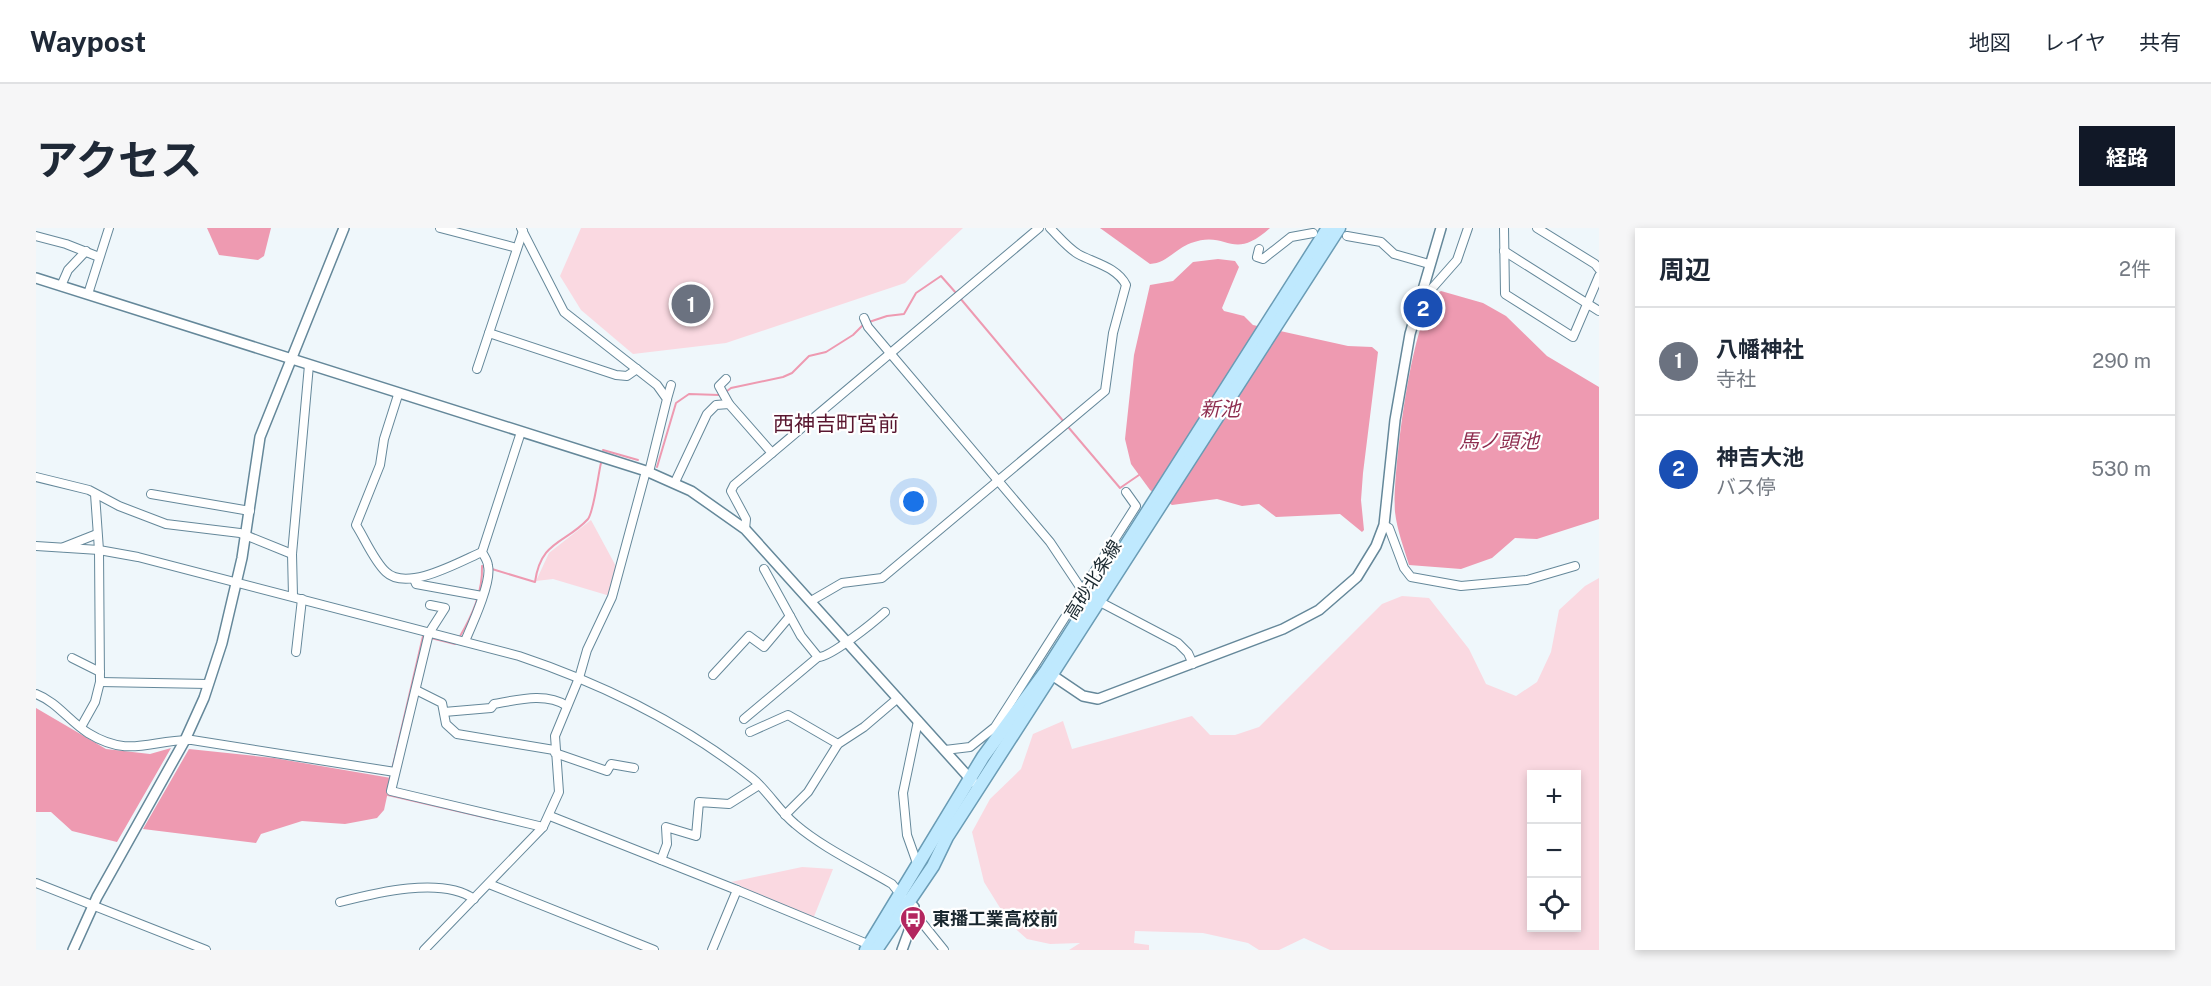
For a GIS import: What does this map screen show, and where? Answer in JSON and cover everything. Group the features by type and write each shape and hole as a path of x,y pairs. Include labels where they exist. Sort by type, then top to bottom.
{"main road":[{"name":"高砂北条線","path":"1050,673 1276,319 1328,228"},
{"name":"高砂北条線","path":"1276,319 1343,232"},
{"name":"高砂北条線","path":"871,948 903,897 918,867 1100,602 1156,505"},
{"name":"高砂北条線","path":"903,897 933,866 974,784"}],"street":[{"path":"88,294 109,228"},
{"path":"73,950 93,906 185,740 208,684 222,644 247,535 260,437 344,228"},
{"path":"440,228 517,248"},
{"path":"746,529 746,519 732,491 734,485 1040,228"},
{"path":"811,601 842,584 882,578 1105,391 1113,333 1126,285 1101,264 1077,253 1050,228"},
{"path":"1050,673 1083,696 1098,699 1283,629 1333,600 1363,569 1384,525 1395,420 1417,305 1441,228"},
{"path":"1417,305 1457,260 1468,228"},
{"path":"1504,228 1505,304"},
{"path":"1537,228 1595,264 1599,269"},
{"path":"477,369 522,229"},
{"path":"522,229 564,312 657,385 667,399"},
{"path":"1343,232 1381,242 1394,254 1429,264"},
{"path":"1259,249 1257,257 1263,259 1291,237 1313,233"},
{"path":"36,236 99,257"},
{"path":"61,286 69,270 86,251"},
{"path":"1504,251 1599,311"},
{"path":"1505,294 1574,337 1599,276"},
{"path":"36,278 398,395 647,471 675,482 720,508 746,529 974,784"},
{"path":"865,322 997,482 1050,542 1082,590"},
{"path":"489,333 616,375 627,376 637,369"},
{"path":"293,596 292,554 309,365"},
{"path":"726,379 718,384 729,404 772,453"},
{"path":"424,950 543,827 550,816 559,792 560,775 555,751 555,736 579,678 587,650 612,597 671,385"},
{"path":"398,395 384,439 380,465 356,525 386,573 406,580 414,579 482,552 521,432"},
{"path":"675,482 711,407 729,404"},
{"path":"36,477 89,490 166,524 207,527 247,535 292,554"},
{"path":"945,750 969,747 995,727 1136,506 1126,492"},
{"path":"81,727 95,702 100,682 99,550 95,494"},
{"path":"150,494 250,511"},
{"path":"1384,525 1389,528 1404,568 1411,577 1420,579 1461,586 1501,583 1527,580 1575,566"},
{"path":"63,548 97,534"},
{"path":"36,546 99,550 237,581 519,656 579,678 671,722 759,785 785,815 804,831 892,884 914,907 915,914 902,950"},
{"path":"460,640 488,568 482,552"},
{"path":"764,569 790,616 818,657"},
{"path":"414,579 416,584 479,596"},
{"path":"296,652 300,636 302,598"},
{"path":"1100,602 1178,643 1193,664"},
{"path":"430,605 445,608 429,633 416,690 393,771 391,791 543,827"},
{"path":"744,719 818,657 826,656 863,628 870,627 885,612"},
{"path":"713,675 749,636 764,647 790,616"},
{"path":"72,658 100,672"},
{"path":"100,682 208,684"},
{"path":"416,690 442,703 448,728 457,734 526,743 555,751 607,771 610,764 634,768"},
{"path":"36,694 54,703 81,727 102,740 134,747 185,740 393,771"},
{"path":"785,815 808,792 838,744 864,727 898,698"},
{"path":"444,712 491,708 494,704 526,699 557,700 567,706"},
{"path":"750,732 788,716 838,744"},
{"path":"918,721 903,793 907,835 918,867"},
{"path":"526,743 529,754"},
{"path":"661,860 667,844 666,826 696,836 699,802 729,804 759,785"},
{"path":"550,816 737,890 871,948"},
{"path":"36,883 206,950"},
{"path":"489,884 654,950"},
{"path":"340,902 417,887 443,889 474,899"},
{"path":"712,950 737,890"},
{"path":"919,919 944,950"}],"shaded area":[{"path":"581,228 963,228 905,283 726,343 633,354 581,310 560,276"},
{"path":"591,520 618,570 610,596 553,579 536,581 549,553"},
{"path":"1599,578 1599,950 1330,950 1304,938 1279,950 1259,950 1248,943 1203,933 1135,931 1134,943 1149,945 1149,950 1069,950 1080,943 1050,944 1027,939 1010,924 984,882 972,832 990,799 1021,769 1033,734 1063,721 1072,749 1192,716 1210,735 1235,735 1259,727 1382,604 1402,596 1429,598 1469,649 1486,684 1516,696 1537,682 1551,652 1559,610 1585,586"},
{"path":"802,867 833,869 813,919 741,889 740,885 731,882"}],"water":[{"path":"207,228 271,228 264,256 258,260 219,255"},
{"path":"1100,228 1270,228 1246,243 1203,240 1191,243 1161,261 1150,264"},
{"name":"新池","path":"1218,259 1235,261 1239,267 1222,308 1224,311 1244,316 1253,325 1348,346 1372,347 1378,352 1363,473 1361,500 1364,530 1362,532 1340,514 1276,517 1259,504 1242,506 1217,499 1172,505 1150,490 1131,464 1125,439 1134,355 1150,285 1173,281 1193,262"},
{"name":"馬ノ頭池","path":"1441,291 1483,303 1506,316 1547,356 1599,387 1599,519 1537,539 1515,538 1492,558 1461,569 1409,565 1395,512 1397,465 1413,357 1421,326 1431,303"},
{"path":"36,708 106,749 150,754 171,748 117,842 72,831 51,812 36,812"},
{"path":"189,749 274,758 391,778 384,810 377,818 345,824 302,821 261,834 256,843 143,829"}],"waterway":[{"path":"869,322 887,316 904,314 916,293 941,276 956,293"},
{"path":"960,298 1064,422"},
{"path":"727,391 731,388 792,373 809,356 826,352 853,335 864,324"},
{"path":"657,467 676,403 689,394 719,395"},
{"path":"1069,428 1120,488 1139,475"},
{"path":"603,450 638,460"},
{"path":"492,569 535,582 538,568 548,550 588,519 601,463"},
{"path":"459,638 476,604 481,585 482,566 486,567"},
{"path":"390,778 423,636 426,637"},
{"path":"431,638 455,644 456,642"},
{"path":"388,795 496,820"}],"place":[{"name":"八幡神社","path":"691,304"},
{"name":"神吉大池","path":"1423,308"},
{"name":"東播工業高校前","path":"913,942"}],"district":[{"name":"西神吉町宮前","path":"836,424"}]}
